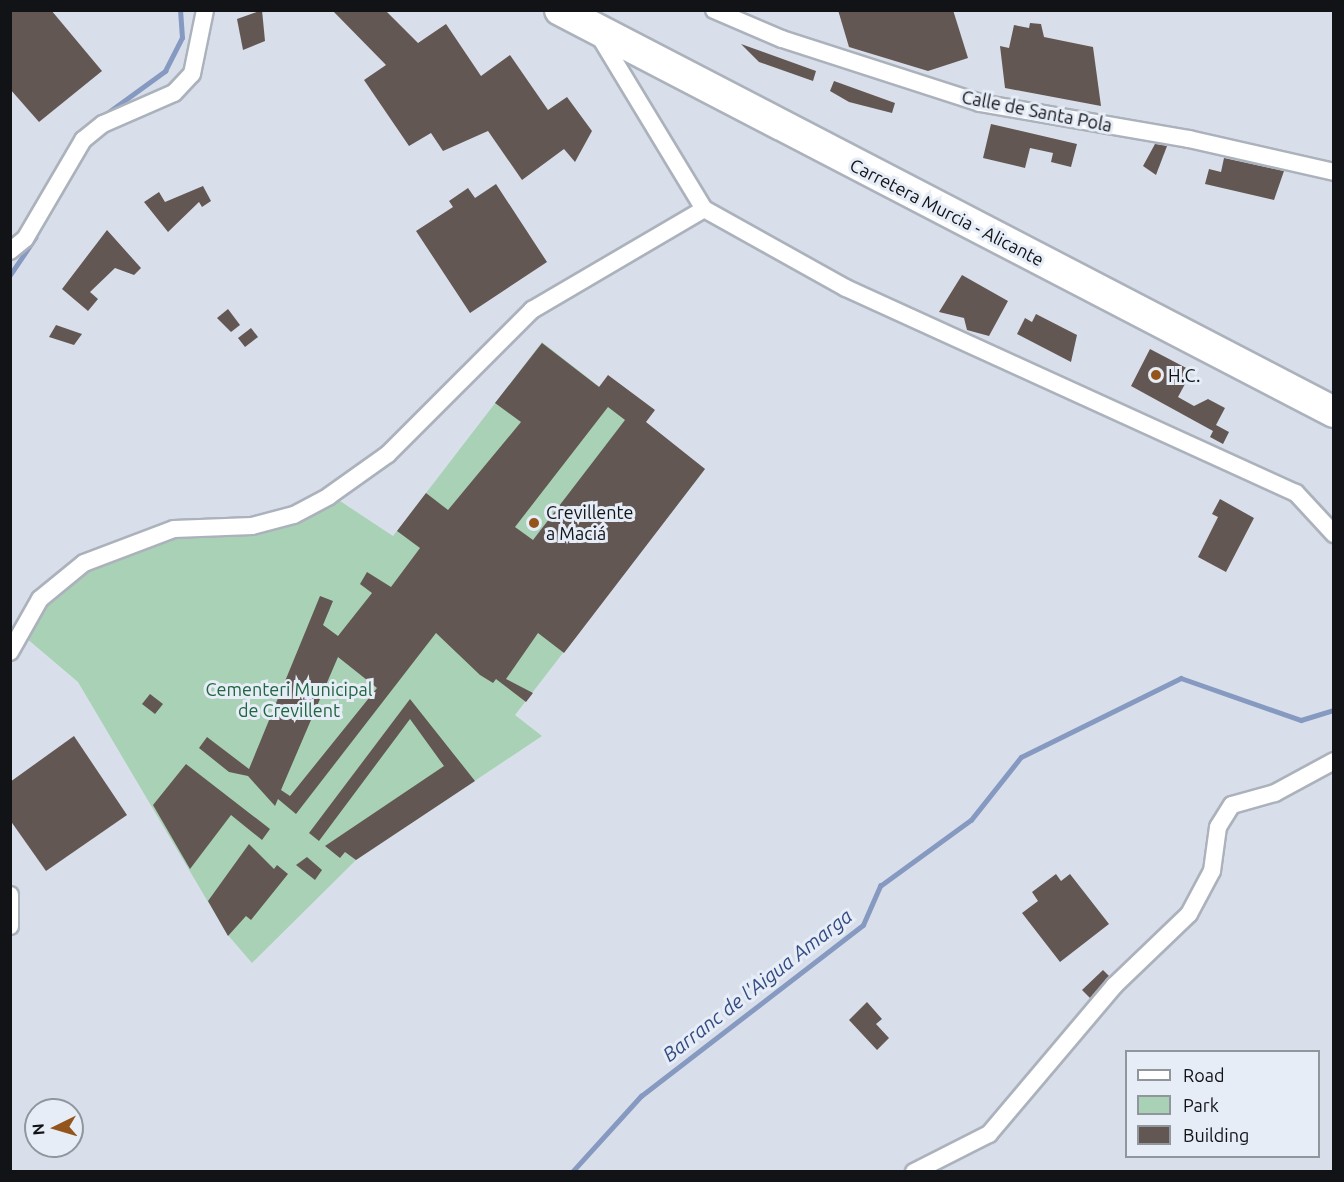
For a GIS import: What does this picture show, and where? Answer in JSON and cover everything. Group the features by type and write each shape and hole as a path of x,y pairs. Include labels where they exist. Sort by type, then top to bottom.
{"highway":[{"name":"Carretera Murcia - Alicante","path":"560,10 1334,412"}],"street":[{"path":"10,251 25,239 83,140 103,124 174,93 192,74 205,10"},
{"name":"Calle de Santa Pola","path":"714,10 782,39 980,103 1189,138 1334,172"},
{"path":"594,28 704,209 865,297 1296,493 1334,534"},
{"path":"10,652 40,599 84,563 174,529 252,526 294,514 329,496 388,454 532,310 704,209"},
{"path":"914,1172 989,1134 1114,986 1190,914 1212,871 1218,827 1232,805 1275,793 1334,761"},
{"path":"10,896 10,926"}],"green space":[{"name":"Cementeri Municipal de Crevillent","path":"542,342 705,469 515,715 542,736 356,860 252,963 227,934 78,682 25,637 35,618 82,571 166,539 268,531 337,499 393,536"}],"building":[{"path":"10,10 51,10 102,71 39,122 10,89"},
{"path":"262,10 265,41 243,50 237,19"},
{"path":"332,10 385,10 418,43 446,24 481,76 510,55 548,110 567,97 592,131 575,162 564,149 522,180 488,131 443,151 431,133 409,146 364,80 386,65"},
{"path":"838,10 953,10 968,58 928,71 849,47"},
{"path":"1030,23 1041,24 1044,37 1093,47 1101,106 1005,88 1000,46 1009,48 1014,25 1029,28"},
{"path":"741,44 816,71 813,81 759,62"},
{"path":"834,81 895,103 892,113 849,102 830,91"},
{"path":"991,124 1077,144 1071,167 1051,162 1053,153 1030,148 1025,168 983,158"},
{"path":"1155,144 1167,146 1156,175 1143,166"},
{"path":"1224,158 1284,171 1274,200 1205,184 1209,169 1221,172"},
{"path":"496,184 547,262 470,313 416,231 453,207 449,201 468,188 475,198"},
{"path":"203,186 211,201 202,207 199,202 168,232 144,202 159,192 165,202"},
{"path":"107,230 141,268 134,275 115,268 90,292 98,299 88,311 62,289"},
{"path":"962,275 1008,301 989,336 967,330 964,318 939,312"},
{"path":"228,309 240,325 231,332 217,318"},
{"path":"1036,314 1077,335 1071,362 1017,334 1025,318 1032,322"},
{"path":"56,325 82,334 74,345 49,337"},
{"path":"251,328 258,337 245,347 238,338"},
{"path":"542,343 599,387 608,375 655,410 646,422 705,469 564,653 538,633 506,679 533,693 526,702 496,679 493,683 480,675 436,633 296,814 278,799 275,806 248,776 229,772 199,748 207,737 249,769 320,596 333,601 323,625 338,636 372,593 360,584 367,572 391,587 420,548 397,531 426,493 448,510 521,422 495,403","holes":["608,407 625,420 533,540 515,527","338,657 377,688 290,796 281,790"]},
{"path":"1150,349 1192,371 1178,397 1194,406 1208,399 1225,408 1216,425 1229,432 1223,444 1210,437 1213,431 1131,386"},
{"path":"1220,499 1254,518 1226,572 1198,557 1218,517 1212,514"},
{"path":"150,694 163,704 155,714 142,704"},
{"path":"410,699 475,781 356,860 345,852 340,858 325,846 444,766 410,719 319,841 309,833"},
{"path":"74,736 127,815 46,871 10,820 10,782"},
{"path":"186,764 270,829 262,840 231,815 190,869 153,805"},
{"path":"249,844 274,869 277,865 288,874 251,920 246,916 228,936 208,901"},
{"path":"307,857 322,870 315,880 296,865"},
{"path":"1056,874 1061,881 1070,874 1109,924 1060,962 1022,913 1038,901 1032,892"},
{"path":"1103,970 1109,976 1090,998 1082,990"},
{"path":"867,1002 882,1019 876,1024 889,1038 877,1050 849,1020"}],"waterway":[{"path":"99,119 165,71 182,38 180,10"},
{"path":"10,275 35,238"},
{"name":"Barranc de l'Aigua Amarga","path":"572,1172 641,1096 863,925 880,886 971,820 1021,757 1181,678 1301,720 1334,710"}],"place":[{"name":"H.C.","path":"1156,375"},
{"name":"Crevillente a Maciá","path":"534,523"}]}
